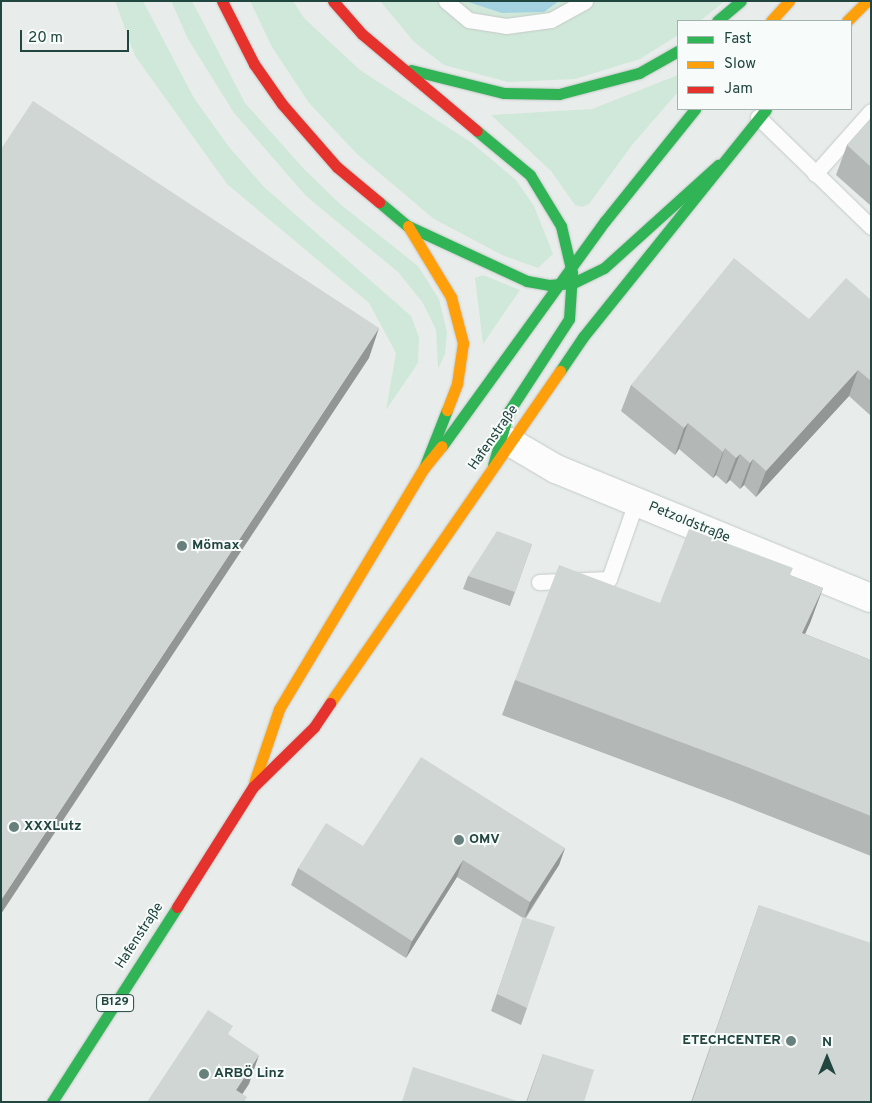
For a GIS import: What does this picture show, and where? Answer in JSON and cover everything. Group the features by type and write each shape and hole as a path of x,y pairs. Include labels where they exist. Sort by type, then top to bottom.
{"main road":[{"path":"222,1 254,64 309,137 337,167 408,226 527,281 558,285 572,283 590,276 623,254 718,165"},
{"path":"333,1 362,34 405,68 530,175 561,226 571,266 572,283 569,319 509,411 494,465"},
{"path":"718,20 741,1"},
{"path":"772,20 789,1"},
{"path":"848,20 867,1"},
{"path":"405,68 504,93 549,94 624,78 677,52"},
{"name":"Hafenstraße","path":"253,787 279,709 424,468 466,417 571,266 694,110"},
{"name":"Hafenstraße","path":"52,1102 253,787 314,727 583,337 718,165 762,113"},
{"path":"408,226 451,297 463,343 457,384 424,468"}],"street":[{"name":"Petzoldstraße","path":"510,442 556,468 871,598"}],"lane":[{"path":"446,1 469,20 506,26 551,20 585,1"},
{"path":"815,174 871,111"},
{"path":"762,113 815,174 871,227"},
{"path":"539,582 609,579 636,502"}],"green space":[{"path":"115,1 143,1 194,98 229,147 264,187 411,316 419,337 418,363 386,410 396,353 369,303 227,184 135,56"},
{"path":"171,1 192,1 245,103 303,168 340,204 418,266 439,299 447,332 445,354 438,369 436,330 423,303 398,272 306,196 234,113 188,39"},
{"path":"250,1 293,1 304,18 360,70 472,143 516,180 534,206 553,254 538,268 502,255 434,219 358,155 309,103 272,47"},
{"path":"380,1 725,1 701,20 677,20 677,36 640,59 575,79 508,82 444,65 414,42"},
{"path":"677,75 677,93 632,145 589,204 582,207 575,205 551,171 491,115 592,109"},
{"path":"483,275 520,290 483,344 475,278"}],"water":[{"path":"465,1 559,1 544,12 502,13"}],"building":[{"path":"33,101 379,328 1,900 1,149"},
{"path":"871,118 871,167 847,145"},
{"path":"734,258 809,319 846,278 871,300 871,381 858,370 766,471 753,459 750,463 740,454 736,458 725,448 723,452 688,423 684,428 631,385"},
{"path":"689,529 793,568 790,575 823,588 802,633 871,660 871,816 742,765 515,680 559,565 660,603"},
{"path":"497,531 532,544 515,592 468,576"},
{"path":"421,757 565,848 530,902 463,860 412,941 298,868 326,823 363,846"},
{"name":"ETECHCENTER","path":"759,905 871,943 871,1102 692,1102"},
{"path":"523,917 555,927 527,1008 497,994"},
{"path":"208,1010 233,1026 228,1034 259,1055 236,1090 247,1097 244,1102 147,1102"},
{"path":"543,1054 594,1070 584,1102 527,1102"},
{"path":"413,1067 520,1102 402,1102"}],"traffic: fast":[{"path":"718,20 741,1"},
{"path":"411,70 504,93 559,94 639,73 677,52"},
{"path":"442,446 605,221 694,110"},
{"path":"560,371 583,337 765,110"},
{"path":"477,131 530,175 561,226 572,273 569,319 509,411 493,465"},
{"path":"379,202 408,226 527,281 549,285 573,283 604,268 718,165"},
{"path":"424,468 447,410"},
{"path":"52,1102 177,907"}],"traffic: slow":[{"path":"772,20 789,1"},
{"path":"848,20 867,1"},
{"path":"408,226 451,297 463,343 457,384 447,410"},
{"path":"330,703 560,371"},
{"path":"254,783 279,709 424,468 442,446"}],"traffic: jam":[{"path":"222,1 254,64 282,104 337,167 379,202"},
{"path":"333,1 362,34 477,131"},
{"path":"177,907 253,787 314,727 330,703"}],"place":[{"name":"Mömax","path":"182,546"},
{"name":"XXXLutz","path":"14,827"},
{"name":"OMV","path":"459,840"},
{"name":"ETECHCENTER","path":"791,1041"},
{"name":"ARBÖ Linz","path":"204,1074"}]}
